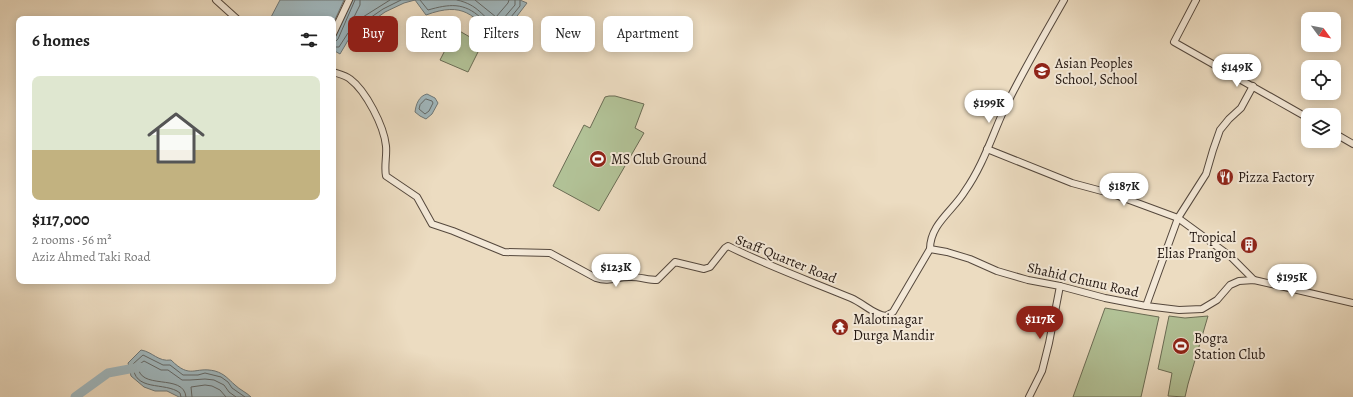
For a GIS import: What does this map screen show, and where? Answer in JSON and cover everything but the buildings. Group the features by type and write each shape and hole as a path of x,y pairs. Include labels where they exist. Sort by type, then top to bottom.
{"street":[{"path":"216,0 234,16"},
{"path":"336,28 349,0"},
{"path":"930,249 930,240 936,227 965,192 1004,112 1064,0"},
{"path":"1196,0 1174,42 1301,114"},
{"name":"Staff Quarter Road","path":"336,73 351,80 365,96 384,134 386,145 386,176 417,197 430,223 504,252 550,253 596,278 603,280 630,276 655,280 659,279 675,262 704,269 707,268 715,262 728,246 758,261 853,299 878,314 886,316 892,312 930,249"},
{"path":"1146,306 1178,218 1206,174 1220,130 1241,108 1253,86"},
{"path":"1341,137 1353,144"},
{"path":"987,149 1072,183 1113,194 1178,218 1230,256 1254,280 1353,303"},
{"name":"Shahid Chunu Road","path":"930,249 947,252 970,259 998,271 1028,280 1060,286 1105,298 1146,306 1179,310 1202,309 1217,300 1230,285 1239,280 1254,280"},
{"path":"1029,397 1042,370 1060,286"}],"green space":[{"path":"461,32 469,36 469,52 478,52 468,72 440,60 444,52 461,52"},
{"name":"MS Club Ground","path":"615,96 644,104 635,128 644,133 599,211 553,186 584,125 590,128 605,97"},
{"path":"1105,308 1159,317 1141,397 1073,397"},
{"name":"Bogra Station Club","path":"1169,316 1185,318 1208,316 1185,397 1168,396 1172,373 1158,369"}],"water":[{"path":"280,0 344,0 336,17 336,16 272,16"},
{"path":"352,0 415,0 404,3 379,16 348,16 348,40 340,54 336,52 336,35"},
{"path":"415,0 520,0 527,3 517,16 471,16 459,10 439,11 426,15"},
{"path":"427,94 435,98 438,103 432,114 426,119 415,112 418,101"},
{"path":"141,350 163,360 171,360 178,366 188,371 208,370 218,372 251,397 179,397 167,391 155,391 144,387 131,376 128,363"}],"waterway":[{"path":"75,397 108,373 140,367"}],"place":[{"name":"Asian Peoples School, School","path":"1042,71"},
{"name":"MS Club Ground","path":"598,159"},
{"name":"Pizza Factory","path":"1225,177"},
{"name":"Tropical Elias Prangon","path":"1249,245"},
{"name":"Malotinagar Durga Mandir","path":"840,327"},
{"name":"Bogra Station Club","path":"1181,346"}]}
